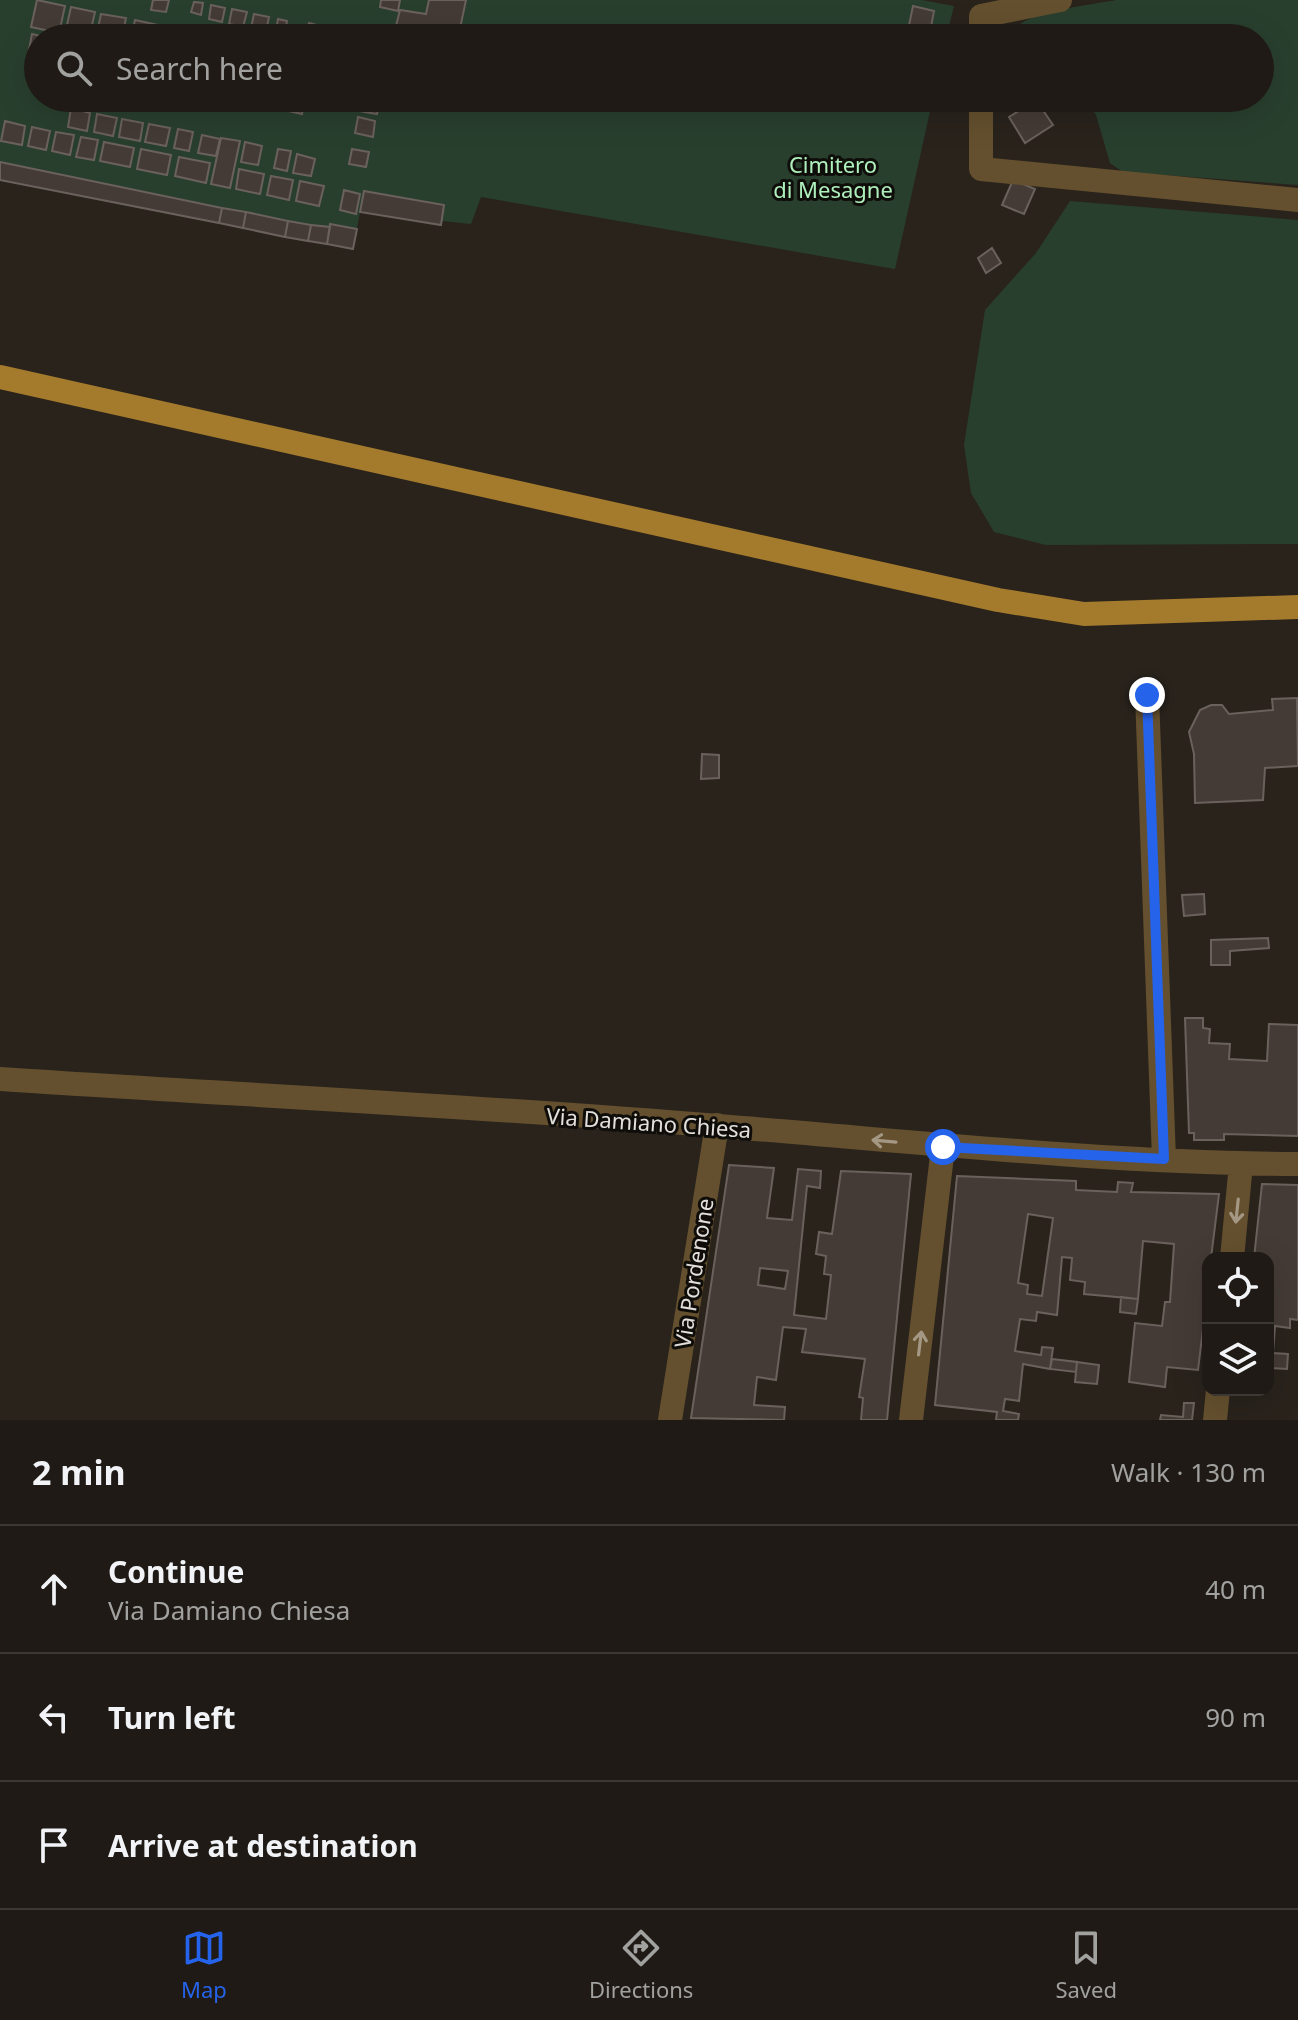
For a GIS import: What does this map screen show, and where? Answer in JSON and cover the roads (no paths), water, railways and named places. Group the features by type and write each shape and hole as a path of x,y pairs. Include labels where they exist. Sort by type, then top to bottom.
{"main road":[{"path":"0,377 998,600 1084,614 1298,607"}],"street":[{"path":"990,24 1060,0"},
{"path":"981,112 981,169 1298,200"},
{"path":"1147,695 1164,1159"},
{"name":"Via Damiano Chiesa","path":"0,1079 717,1125 943,1147 1241,1164 1298,1164"},
{"name":"Via Pordenone","path":"670,1420 717,1125"},
{"path":"911,1420 943,1147"},
{"path":"1233,1252 1241,1164"},
{"path":"1215,1420 1217,1396"}],"park label":[{"name":"Cimitero di Mesagne","path":"833,176"}]}
